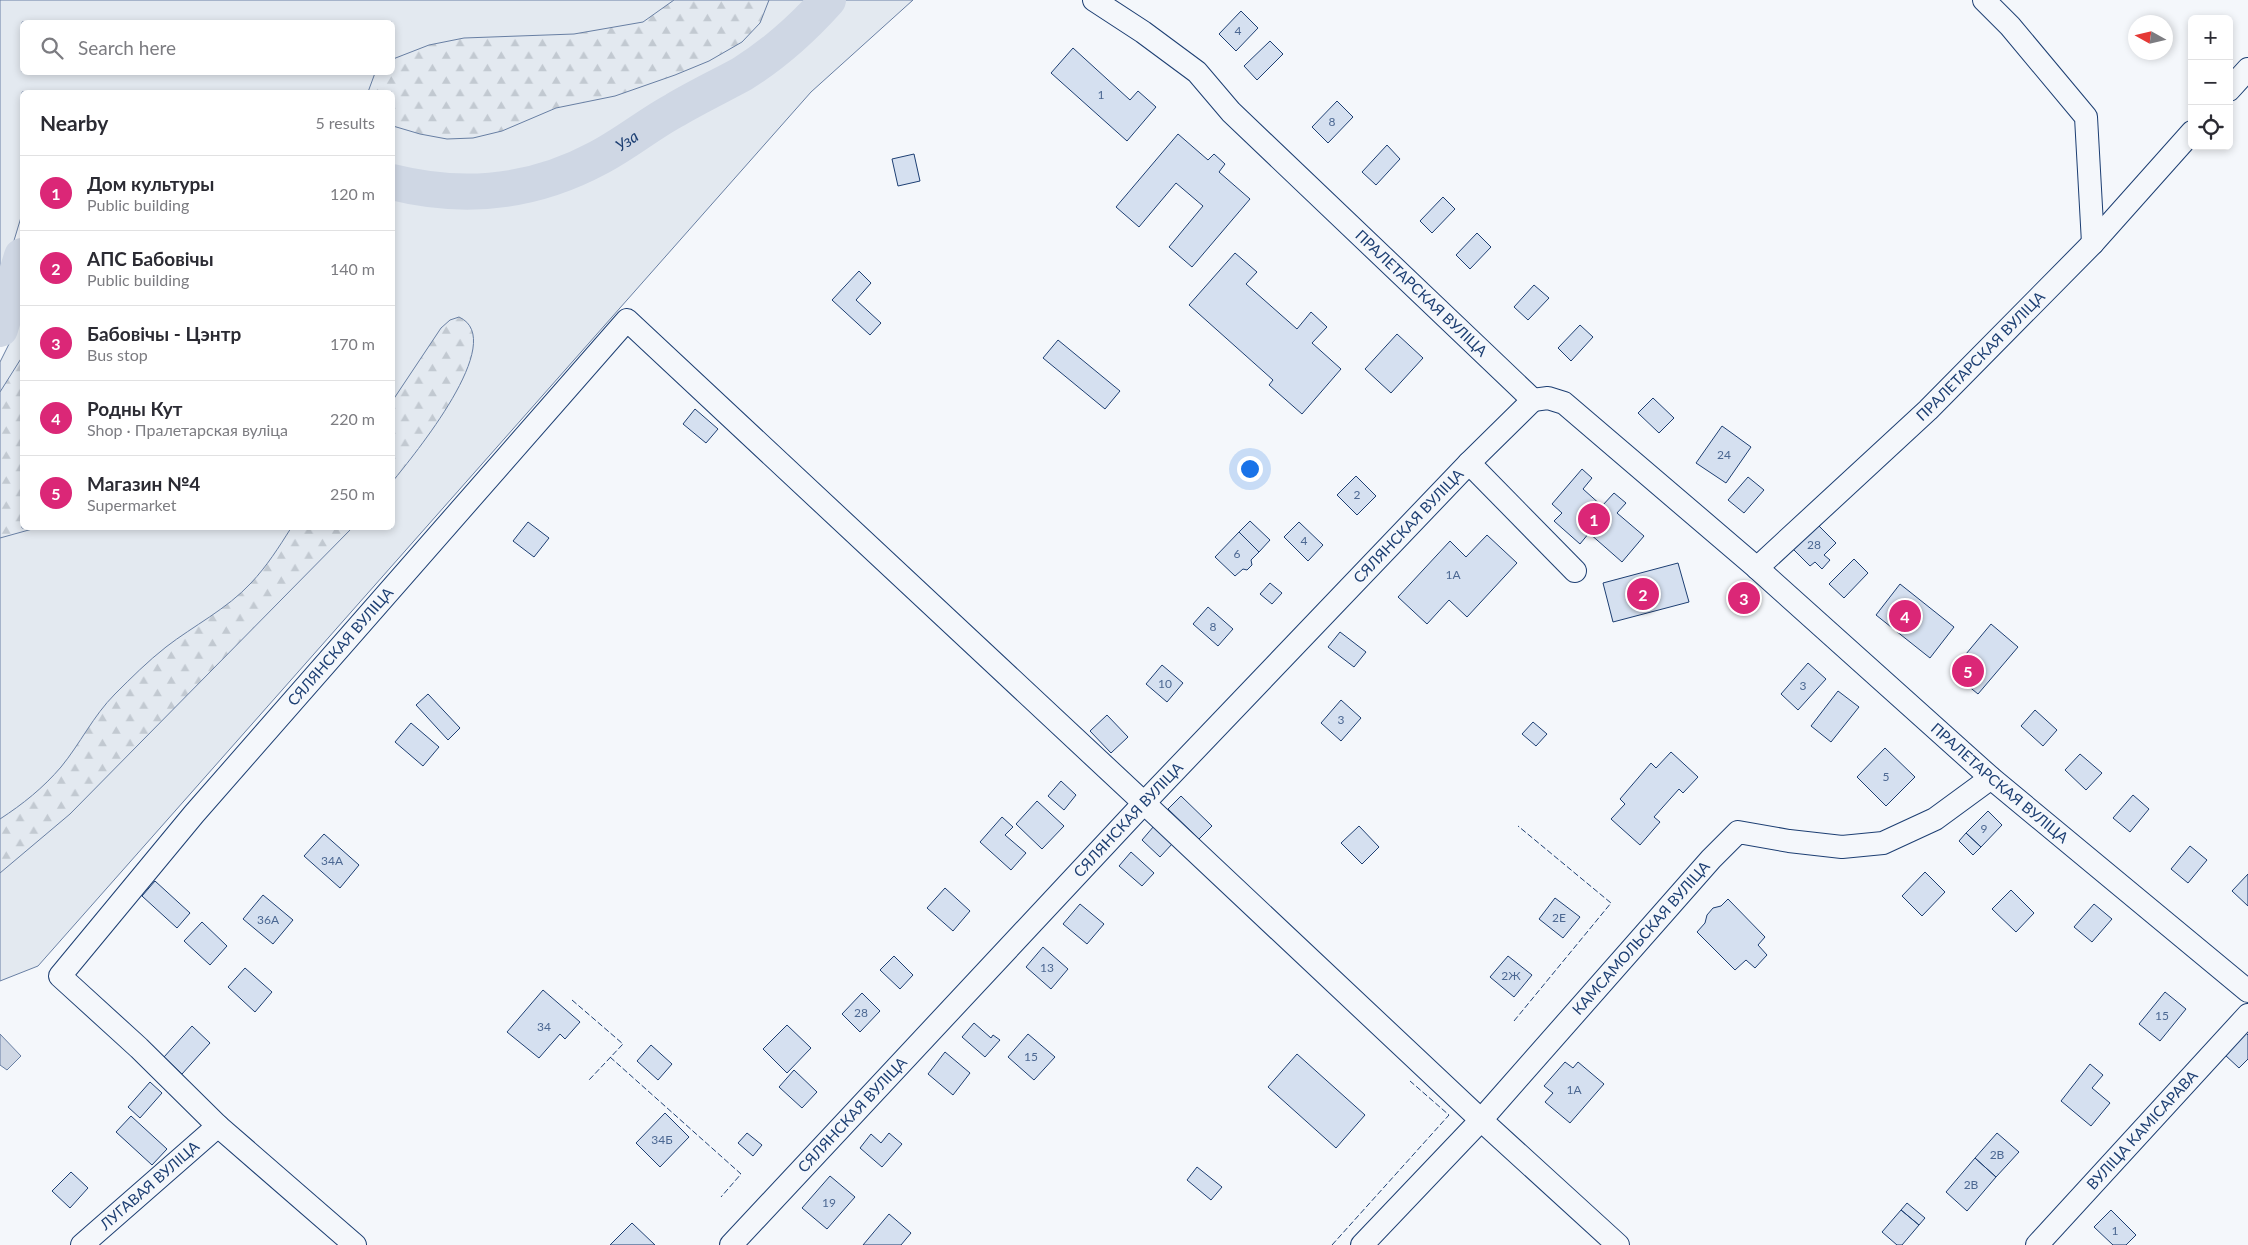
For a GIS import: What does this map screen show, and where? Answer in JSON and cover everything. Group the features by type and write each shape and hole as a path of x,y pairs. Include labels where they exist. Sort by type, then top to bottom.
{"street":[{"name":"ПРАЛЕТАРСКАЯ ВУЛІЦА","path":"1094,0 1143,32 1197,72 1231,112 1533,400 1548,398 1564,403 1757,568 1990,778 2248,991"},
{"path":"1984,0 2010,26 2086,117 2093,243"},
{"path":"2233,86 2248,69"},
{"name":"ПРАЛЕТАРСКАЯ ВУЛІЦА","path":"1757,568 1928,410 2093,243 2188,136"},
{"name":"СЯЛЯНСКАЯ ВУЛІЦА","path":"218,1126 139,1048 60,976 194,814 627,320 1144,802"},
{"name":"СЯЛЯНСКАЯ ВУЛІЦА","path":"732,1245 1144,802 1469,463 1533,400"},
{"path":"1469,463 1575,571"},
{"name":"КАМСАМОЛЬСКАЯ ВУЛІЦА","path":"1362,1245 1481,1120 1711,859 1738,832 1789,841 1842,847 1883,843 1935,819 1990,778"},
{"path":"1144,802 1481,1120 1618,1245"},
{"name":"ВУЛІЦА КАМІСАРАВА","path":"2038,1245 2248,1015"},
{"path":"218,1126 354,1245"},
{"name":"ЛУГАВАЯ ВУЛІЦА","path":"82,1245 218,1126"}],"green space":[{"path":"0,0 913,0 811,92 38,966 0,981 0,362 20,320 20,530 395,530 395,195 419,201 474,205 529,197 555,190 581,181 615,164 677,125 746,87 785,61 767,40 660,103 591,149 553,165 515,175 481,179 447,177 395,167 395,90 20,90 20,221 0,287"},
{"path":"674,0 769,0 760,23 742,42 709,61 615,96 556,108 502,131 473,138 447,139 395,127 395,90 369,90 374,75 395,75 395,58 429,45 464,38 574,34 643,22"},
{"path":"459,317 472,330 473,349 466,373 436,425 395,478 395,397 441,328 450,320"},
{"path":"20,360 20,530 29,530 0,538 0,392"},
{"path":"290,530 350,530 70,814 0,873 0,819 17,808 54,775 115,694 166,647 242,592 268,563"}],"shaded area":[{"path":"0,1034 21,1056 7,1070 0,1065"}],"building":[{"path":"1241,11 1258,28 1236,51 1219,34"},
{"path":"1270,41 1283,54 1257,80 1244,66"},
{"path":"1073,48 1130,100 1138,91 1156,107 1127,141 1051,73"},
{"path":"1337,101 1353,117 1328,143 1312,127"},
{"path":"1178,134 1208,160 1214,154 1225,164 1219,172 1250,199 1192,267 1169,247 1203,206 1176,183 1139,227 1116,207"},
{"path":"1387,145 1400,159 1376,185 1362,172"},
{"path":"914,154 920,181 898,186 892,159"},
{"path":"1443,197 1455,209 1432,233 1420,221"},
{"path":"1477,233 1491,247 1470,269 1456,255"},
{"path":"1235,253 1257,272 1246,284 1297,329 1311,312 1327,327 1312,343 1341,369 1302,414 1269,385 1273,380 1189,305"},
{"path":"859,271 871,283 856,300 881,323 870,335 832,300"},
{"path":"1534,285 1549,298 1528,320 1514,307"},
{"path":"1580,325 1593,337 1571,361 1558,348"},
{"path":"1397,334 1423,358 1391,393 1365,369"},
{"path":"1058,340 1120,391 1105,409 1043,358"},
{"path":"1653,398 1674,418 1659,433 1638,413"},
{"path":"695,409 718,429 706,443 683,424"},
{"path":"1722,426 1751,447 1726,483 1696,463"},
{"path":"1582,469 1592,478 1583,489 1602,506 1614,493 1626,503 1617,513 1644,536 1622,562 1589,533 1580,544 1554,521 1562,513 1552,504"},
{"path":"1356,476 1376,496 1357,515 1337,495"},
{"path":"1748,477 1764,490 1744,513 1728,500"},
{"path":"1250,521 1270,540 1259,552 1239,532"},
{"path":"528,522 549,538 534,557 513,541"},
{"path":"1299,522 1323,545 1308,561 1284,537"},
{"path":"1816,523 1836,543 1824,555 1830,560 1822,569 1815,562 1810,566 1791,547"},
{"path":"1239,532 1259,552 1251,560 1252,565 1247,570 1243,569 1235,576 1215,557"},
{"path":"1487,535 1517,563 1467,617 1449,600 1427,624 1398,597 1450,541 1466,557"},
{"path":"1854,559 1868,573 1844,598 1829,584"},
{"path":"1678,563 1689,602 1613,622 1603,583"},
{"path":"1270,583 1282,593 1272,604 1260,594"},
{"path":"1900,584 1954,627 1930,658 1876,615"},
{"path":"1208,607 1233,629 1218,646 1193,624"},
{"path":"1991,624 2018,647 1978,694 1951,672"},
{"path":"1340,632 1366,652 1354,667 1328,647"},
{"path":"1808,663 1826,679 1798,710 1781,694"},
{"path":"1162,665 1183,683 1167,702 1146,684"},
{"path":"1838,691 1859,707 1831,742 1811,726"},
{"path":"428,694 460,728 448,740 416,705"},
{"path":"1341,700 1361,718 1341,741 1321,723"},
{"path":"2035,710 2057,730 2043,746 2021,726"},
{"path":"1107,715 1128,737 1111,753 1090,731"},
{"path":"1533,722 1547,734 1536,746 1522,734"},
{"path":"411,723 439,747 423,766 395,742"},
{"path":"1885,748 1915,777 1886,806 1857,777"},
{"path":"1671,752 1698,777 1683,793 1679,789 1654,817 1660,822 1640,845 1611,819 1625,804 1620,799 1651,763 1656,768"},
{"path":"2080,754 2102,773 2086,790 2065,770"},
{"path":"1061,781 1076,795 1064,810 1048,796"},
{"path":"2133,795 2149,809 2130,832 2113,818"},
{"path":"1181,796 1212,826 1199,839 1168,809"},
{"path":"1037,801 1064,826 1042,849 1016,824"},
{"path":"1988,811 2002,825 1981,847 1966,833"},
{"path":"1002,817 1013,827 1005,835 1026,853 1011,870 980,842"},
{"path":"1154,826 1173,843 1160,857 1142,840"},
{"path":"1359,826 1379,847 1362,864 1341,843"},
{"path":"1966,833 1981,847 1973,855 1959,841"},
{"path":"324,834 359,865 340,888 304,856"},
{"path":"2190,846 2207,860 2188,883 2171,869"},
{"path":"1131,852 1154,873 1142,886 1119,866"},
{"path":"1925,872 1945,892 1922,916 1902,896"},
{"path":"2248,874 2248,906 2232,891"},
{"path":"155,881 190,913 177,928 142,896"},
{"path":"945,888 970,911 953,931 927,908"},
{"path":"2011,890 2034,913 2016,932 1992,909"},
{"path":"263,895 293,920 273,944 243,919"},
{"path":"1555,898 1580,917 1563,938 1539,919"},
{"path":"1728,899 1765,937 1758,945 1767,955 1755,968 1746,960 1735,970 1697,932 1705,923 1707,915 1713,908 1721,906"},
{"path":"1080,904 1104,924 1087,944 1063,924"},
{"path":"2094,904 2112,919 2092,942 2074,927"},
{"path":"202,922 227,946 210,965 184,941"},
{"path":"1043,947 1068,969 1051,989 1026,967"},
{"path":"894,956 913,975 900,989 880,970"},
{"path":"1508,956 1532,975 1514,997 1490,977"},
{"path":"245,968 272,992 255,1012 228,987"},
{"path":"543,990 580,1022 565,1039 560,1034 539,1058 507,1032"},
{"path":"2165,992 2186,1009 2160,1041 2139,1024"},
{"path":"862,993 880,1011 860,1032 842,1014"},
{"path":"974,1023 991,1038 993,1035 1000,1040 985,1057 962,1037"},
{"path":"787,1025 811,1048 787,1073 763,1049"},
{"path":"192,1026 210,1043 182,1074 164,1057"},
{"path":"2245,1032 2248,1035 2248,1059 2239,1068 2224,1054"},
{"path":"1028,1034 1055,1057 1034,1080 1008,1057"},
{"path":"651,1045 672,1064 658,1080 637,1061"},
{"path":"945,1052 970,1073 953,1095 928,1074"},
{"path":"1297,1054 1365,1115 1336,1148 1268,1087"},
{"path":"1565,1062 1573,1068 1578,1062 1604,1084 1570,1123 1545,1102 1553,1093 1544,1086"},
{"path":"2090,1064 2103,1075 2092,1088 2110,1103 2091,1126 2061,1101"},
{"path":"794,1070 817,1092 802,1108 779,1087"},
{"path":"150,1082 162,1093 140,1118 128,1107"},
{"path":"665,1113 689,1137 660,1167 636,1143"},
{"path":"131,1116 167,1149 152,1165 116,1132"},
{"path":"747,1133 762,1145 753,1156 738,1143"},
{"path":"889,1133 902,1144 882,1167 860,1148 871,1134 881,1143"},
{"path":"1997,1133 2019,1152 1996,1177 1975,1158"},
{"path":"1975,1158 1996,1177 1967,1211 1946,1192"},
{"path":"1197,1167 1222,1187 1211,1200 1187,1180"},
{"path":"71,1172 88,1188 70,1208 52,1191"},
{"path":"830,1176 855,1197 827,1229 802,1208"},
{"path":"1907,1203 1925,1218 1919,1225 1901,1210"},
{"path":"1901,1210 1919,1225 1902,1245 1897,1245 1882,1232"},
{"path":"2111,1210 2136,1235 2126,1245 2113,1245 2094,1227"},
{"path":"889,1214 911,1233 901,1245 863,1245"},
{"path":"632,1223 655,1245 610,1245"}],"waterway":[{"name":"Уза","path":"395,183 419,188 472,192 523,186 573,170 598,158 665,116 742,74 788,40 828,0"},
{"name":"Уза","path":"0,329 20,263"}],"fence":[{"path":"1514,1021 1611,903 1518,826"},
{"path":"572,1000 623,1044 589,1080"},
{"path":"610,1057 741,1174 721,1197"},
{"path":"1332,1245 1449,1115 1410,1081"}],"place":[{"name":"Дом культуры","path":"1594,519"},
{"name":"АПС Бабовічы","path":"1643,594"},
{"name":"Бабовічы - Цэнтр","path":"1744,598"},
{"name":"Родны Кут","path":"1905,616"},
{"name":"Магазин №4","path":"1968,671"}]}
